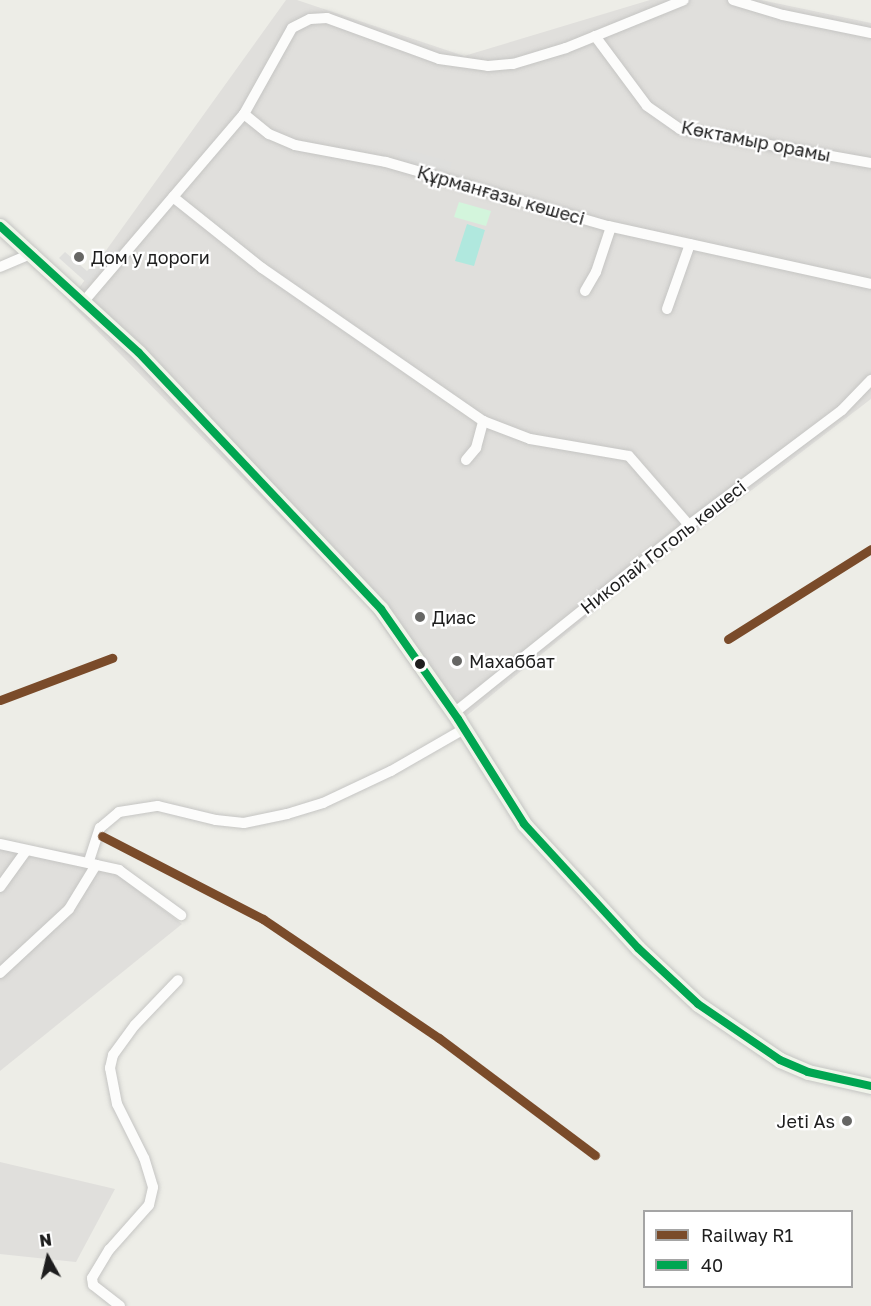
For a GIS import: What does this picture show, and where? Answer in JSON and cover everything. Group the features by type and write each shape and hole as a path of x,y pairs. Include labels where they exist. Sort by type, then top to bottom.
{"main road":[{"path":"0,226 85,300 200,415 376,604 459,720 524,824 577,886 698,1004 780,1060 808,1071 871,1086"}],"street":[{"path":"85,300 244,114 292,28 310,19 327,18 439,59 488,66 513,64 595,36 684,0"},
{"path":"733,0 783,15 871,33"},
{"name":"Көктамыр орамы","path":"595,36 647,106 680,129 871,163"},
{"name":"Құрманғазы көшесі","path":"244,114 269,134 295,145 386,162 611,227 871,284"},
{"path":"173,197 262,268 483,421 530,439 629,456 688,525"},
{"path":"585,291 596,272 611,227"},
{"path":"667,309 690,244"},
{"path":"0,267 33,253"},
{"name":"Николай Гоголь көшесі","path":"0,973 69,909 93,863 100,828 119,812 158,806 216,820 244,823 287,814 323,803 391,771 459,720 688,525 842,410 871,381"},
{"path":"466,460 476,448 483,421"},
{"path":"0,844 119,870 181,915"},
{"path":"0,887 26,851"},
{"path":"120,1306 93,1285 92,1278 109,1250 149,1205 153,1187 144,1158 117,1104 110,1068 113,1055 135,1025 178,980"}],"shaded area":[{"path":"286,0 297,0 464,56 650,0 761,0 871,23 871,399 609,599 454,726 367,605 69,302"},
{"path":"401,148 452,162 449,174 398,160"},
{"path":"467,224 485,230 474,266 455,261"},
{"path":"65,252 87,271 105,252 112,258 88,284 59,258"},
{"path":"0,844 90,854 182,924 0,1071"},
{"path":"0,1162 115,1189 76,1262 0,1254"}],"green space":[{"path":"459,202 491,211 486,226 454,217"}],"rail line":[{"name":"R1","path":"728,639 871,549"},
{"name":"R1","path":"0,700 112,658"},
{"name":"R1","path":"102,836 263,919 439,1038 595,1155"}],"transit line":[{"name":"40","path":"0,226 139,353 381,609 458,719 524,824 638,948 698,1004 780,1060 808,1072 871,1086"}],"place":[{"name":"Дом у дороги","path":"79,257"},
{"name":"Диас","path":"420,617"},
{"name":"Махаббат","path":"457,661"},
{"name":"Jeti As","path":"847,1121"}]}
